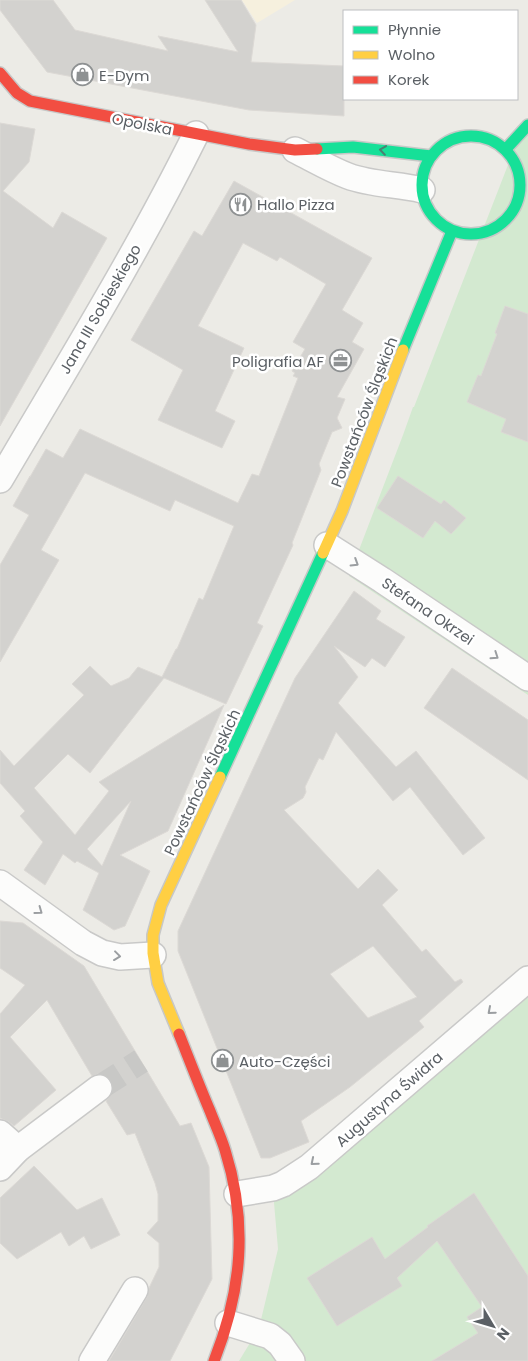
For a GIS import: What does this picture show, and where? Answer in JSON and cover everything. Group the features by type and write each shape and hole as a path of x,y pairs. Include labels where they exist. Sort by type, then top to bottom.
{"street":[{"name":"Opolska","path":"0,73 16,93 30,101 196,134 295,150 353,147 431,156"},
{"path":"506,149 528,125"},
{"name":"Jana III Sobieskiego","path":"0,480 136,248 166,195 196,134"},
{"path":"475,136 492,140 506,149 515,162 520,178 521,191 518,204 502,225 491,231 465,235 452,232 437,222 426,207 422,190 423,172 431,156 443,144 458,137 475,136"},
{"name":"Opolska","path":"295,150 349,176 370,182 400,185 422,190"},
{"name":"Powstańców Śląskich","path":"214,1361 228,1323 236,1288 239,1253 237,1194 233,1172 225,1148 161,990 153,955 154,926 159,911 327,545 353,484 402,354 452,232"},
{"name":"Stefana Okrzei","path":"327,545 528,678"},
{"path":"0,883 83,943 102,953 120,957 153,955"},
{"name":"Augustyna Świdra","path":"237,1194 264,1190 283,1184 309,1166 528,979"},
{"path":"0,1168 9,1141 98,1088"},
{"path":"92,1361 136,1290"},
{"path":"228,1323 270,1336 280,1344 292,1361"}],"shaded area":[{"path":"242,0 295,0 257,23"}],"green space":[{"path":"528,128 528,695 349,576 520,134"},
{"path":"528,991 528,1361 239,1361 259,1328 278,1249 273,1191"}],"building":[{"path":"0,0 53,0 75,30 168,51 158,36 238,52 205,0 241,0 256,25 251,62 343,66 344,116 249,110 47,72 0,10"},
{"path":"0,123 35,129 29,162 3,191 53,228 62,212 107,238 0,426"},
{"path":"234,181 372,258 342,310 363,323 352,342 364,349 337,397 345,399 337,418 342,428 332,432 319,464 321,470 292,543 293,545 257,623 263,626 226,704 164,678 90,773 68,754 34,788 75,835 109,791 99,782 224,705 168,831 120,855 150,871 125,926 114,930 83,910 99,873 77,861 75,863 63,854 45,885 24,870 43,842 20,816 25,811 0,783 0,750 14,766 84,695 72,684 90,666 111,686 129,678 138,667 162,677 177,649 199,598 203,600 234,526 175,500 170,511 85,473 41,550 59,560 0,662 0,565 29,515 13,506 30,476 46,449 63,458 80,429 238,503 252,474 259,476 298,378 293,376 295,373 292,371 305,349 293,342 326,284 280,257 277,261 243,243 198,326 244,348 215,411 235,421 222,448 158,420 183,370 131,340 194,231 202,236","holes":["131,801 102,866 87,849"]},
{"path":"505,306 528,314 528,442 501,432 506,419 467,402 478,375 481,376 497,334 495,333"},
{"path":"398,476 441,504 444,500 466,518 451,534 435,521 423,538 377,508"},
{"path":"354,591 381,611 376,619 405,637 385,667 372,658 365,667 334,646 358,677 338,703 396,767 416,751 485,838 463,855 410,787 393,801 336,732 323,760 319,758 305,787 306,792 303,798 284,810 358,889 378,869 398,890 382,905 422,952 426,949 455,982 461,979 463,982 419,1021 424,1027 350,1087 301,1121 309,1142 270,1158 261,1158 178,951 178,931 295,678","holes":["373,946 417,997 368,1018 330,974"]},
{"path":"452,668 528,720 528,780 424,708"},
{"path":"0,921 23,923 84,966 180,1126 191,1123 209,1167 212,1279 170,1361 109,1361 147,1297 159,1267 159,1243 147,1233 158,1221 158,1194 135,1133 127,1135 106,1101 112,1093 113,1086 111,1080 104,1075 92,1076 47,1000 10,1037 56,1090 14,1126 0,1118 0,1014 25,985 0,968"},
{"path":"34,1166 77,1210 102,1198 120,1235 91,1249 84,1236 69,1246 61,1232 17,1259 0,1243 0,1198"},
{"path":"474,1193 528,1276 528,1361 432,1361 478,1333 467,1317 482,1307 437,1241 397,1278 402,1286 337,1326 307,1278 372,1237 385,1259"}],"tunnel":[{"path":"99,1088 141,1061"}],"traffic: fast":[{"path":"506,149 528,125"},
{"path":"471,136 490,139 506,150 517,166 520,185 517,204 506,220 490,231 471,234 452,231 436,220 425,204 422,185 425,166 436,150 452,139 471,136"},
{"path":"317,149 353,147 431,156"},
{"path":"403,350 452,231"},
{"path":"220,777 323,553"}],"traffic: slow":[{"path":"323,553 342,511 403,350"},
{"path":"179,1034 158,983 153,953 153,935 161,905 220,777"}],"traffic: jam":[{"path":"0,73 17,93 30,101 249,144 295,150 317,149"},
{"path":"179,1034 223,1145 237,1204 239,1256 236,1282 231,1308 214,1361"}],"place":[{"name":"E-Dym","path":"83,75"},
{"name":"Hallo Pizza","path":"241,204"},
{"name":"Poligrafia AF","path":"340,361"},
{"name":"Auto-Części","path":"223,1061"}]}
